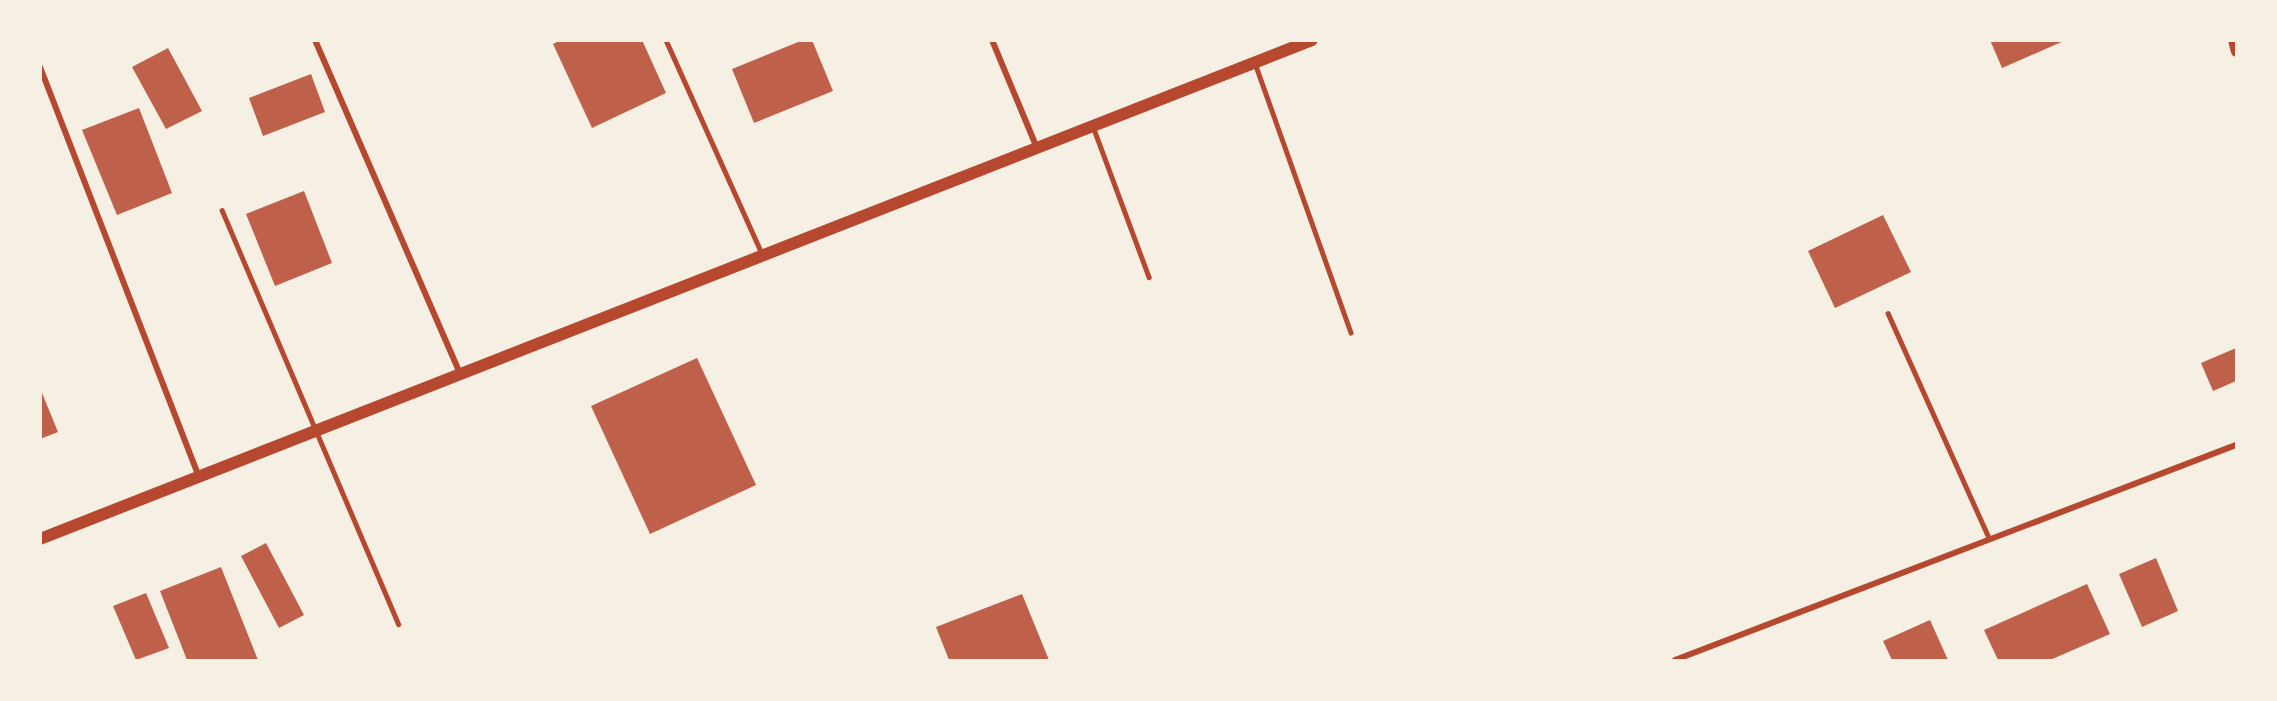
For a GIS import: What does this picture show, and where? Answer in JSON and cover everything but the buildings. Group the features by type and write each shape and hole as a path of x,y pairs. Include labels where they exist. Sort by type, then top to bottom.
{"main road":[{"path":"40,539 764,259 1312,40"}],"street":[{"path":"315,40 460,375"},
{"path":"992,40 1038,151"},
{"path":"40,67 199,476"},
{"path":"1675,660 2236,445"}],"lane":[{"path":"666,40 764,259"},
{"path":"1256,63 1351,332"},
{"path":"1094,129 1149,277"},
{"path":"222,210 399,624"},
{"path":"1888,313 1989,538"}]}
